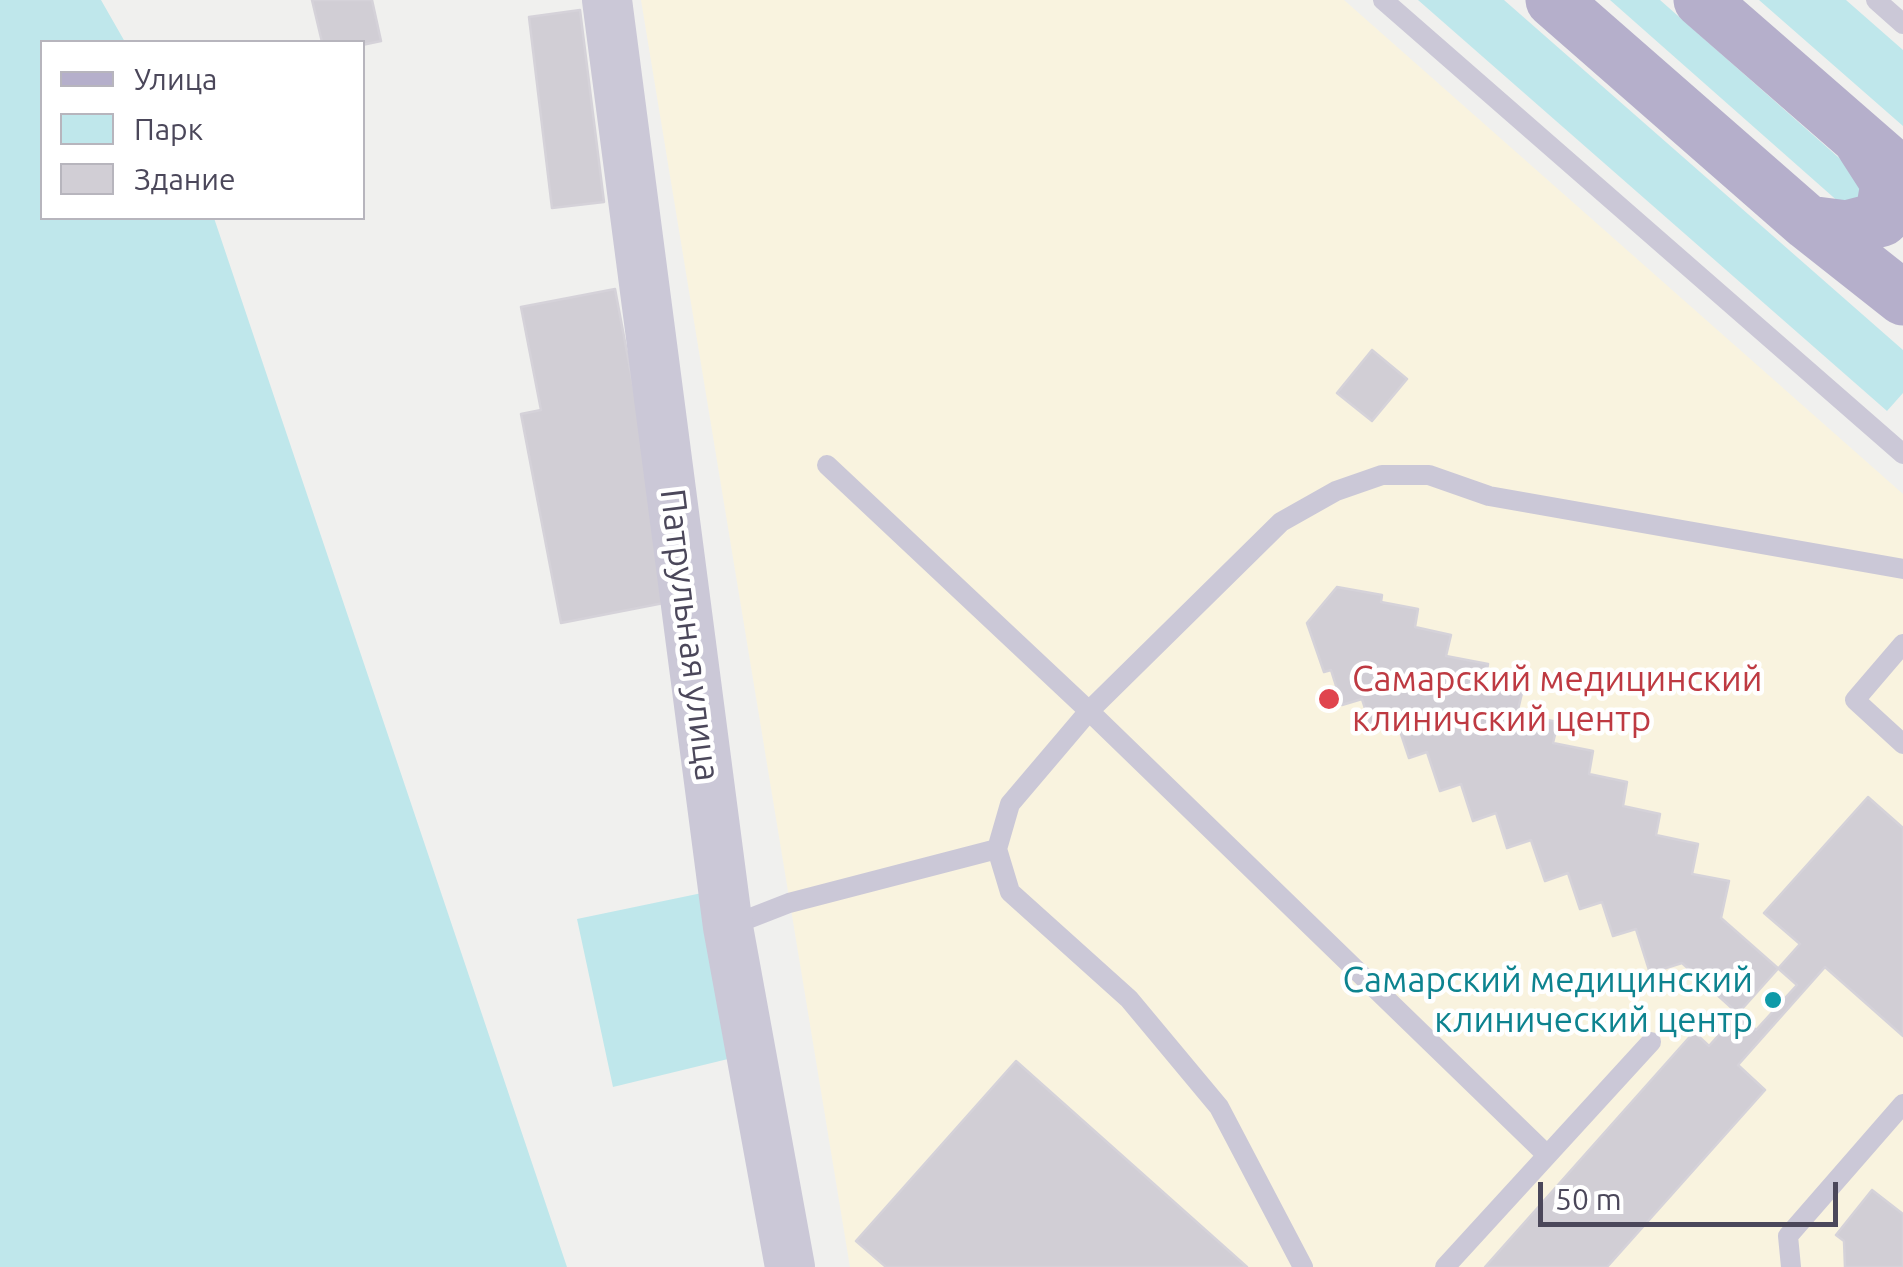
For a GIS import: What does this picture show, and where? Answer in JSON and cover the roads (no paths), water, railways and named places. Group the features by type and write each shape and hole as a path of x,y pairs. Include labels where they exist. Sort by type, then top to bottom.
{"main road":[{"path":"1553,0 1808,223 1903,298"},
{"path":"1701,0 1903,176"},
{"path":"1808,223 1847,228 1882,219 1888,183 1860,140"},
{"path":"1903,244 1903,270"}],"street":[{"name":"Патрульная улица","path":"607,0 728,927 790,1267"}],"lane":[{"path":"1383,0 1903,454"},
{"path":"1876,0 1903,24"},
{"path":"827,466 1089,711 1547,1155"},
{"path":"1304,1267 1219,1107 1129,999 1010,892 996,850 1010,804 1089,711 1281,522 1336,492 1382,476 1429,475 1489,496 1903,569"},
{"path":"1903,644 1855,700 1903,744"},
{"path":"728,927 789,903 996,850"},
{"path":"1446,1267 1651,1042"},
{"path":"1791,1267 1788,1236 1903,1104"}],"place":[{"name":"Самарский медицинский клиничский центр","path":"1329,699"},
{"name":"Самарский медицинский клинический центр","path":"1773,1000"}]}
